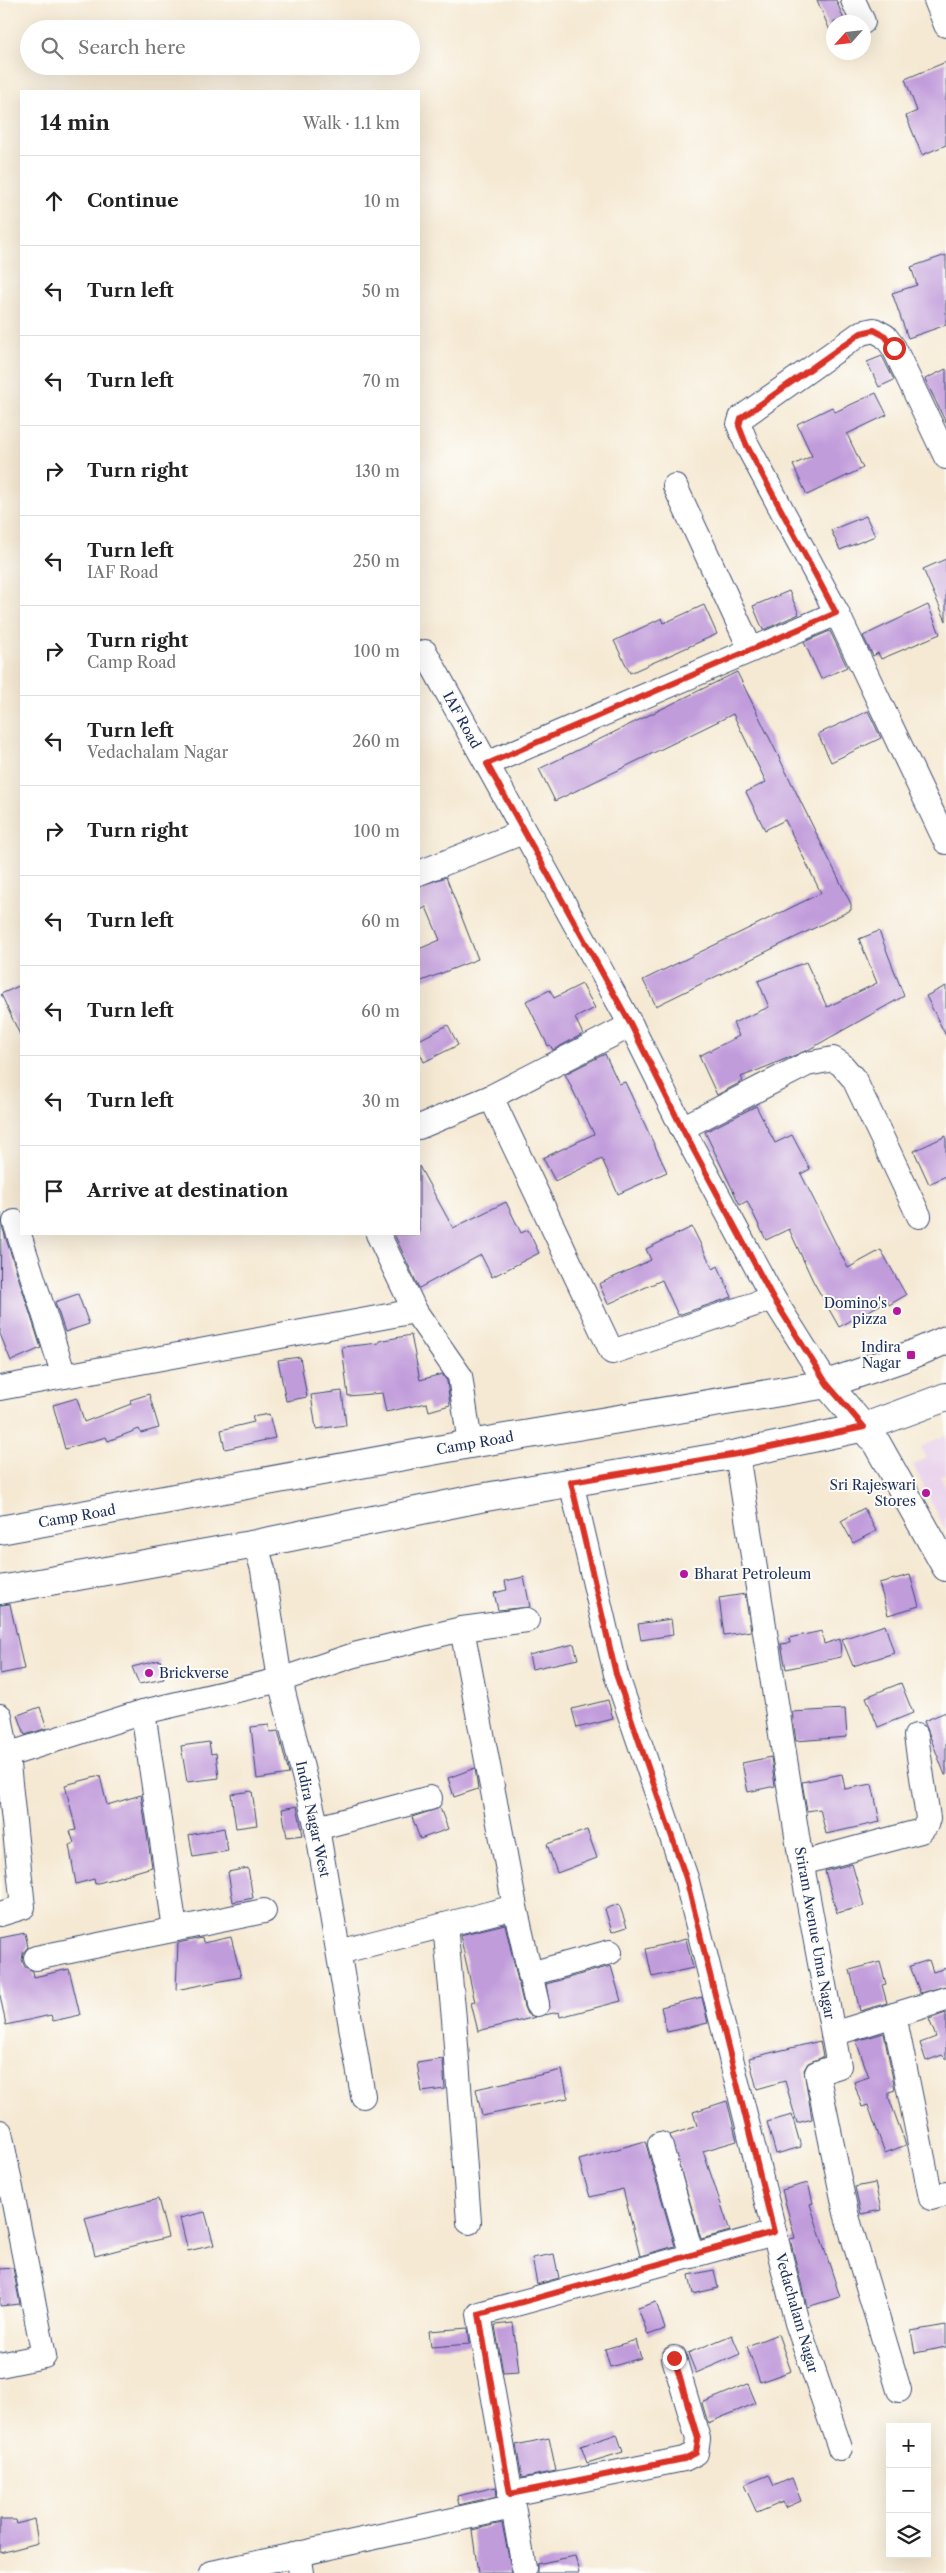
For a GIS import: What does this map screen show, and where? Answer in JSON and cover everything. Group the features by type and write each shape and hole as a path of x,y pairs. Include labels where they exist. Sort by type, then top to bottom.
{"main road":[{"name":"Camp Road","path":"0,1530 470,1444 827,1384 912,1355 946,1340"},
{"name":"IAF Road","path":"827,1384 877,1444 946,1567"},
{"path":"0,1590 256,1544 571,1482 737,1454 864,1427 946,1398"}],"street":[{"path":"853,0 860,15"},
{"path":"936,0 946,25"},
{"path":"946,457 894,348 885,336 874,330 861,333 741,418 739,426 742,437 836,613 946,842"},
{"path":"675,486 751,650"},
{"path":"487,764 836,613"},
{"name":"IAF Road","path":"425,652 631,1025 682,1128 773,1298 827,1384"},
{"path":"420,873 524,832"},
{"path":"420,1127 492,1097 631,1025"},
{"path":"682,1128 807,1064 833,1059 842,1064 854,1079 919,1216"},
{"path":"492,1097 612,1352 773,1298"},
{"path":"15,1222 64,1376"},
{"path":"378,1235 416,1311 460,1376 470,1444"},
{"path":"0,1388 416,1311"},
{"name":"Sriram Avenue Uma Nagar","path":"737,1454 802,1863 838,2066 817,2073 846,2213 899,2390"},
{"name":"Vedachalam Nagar","path":"571,1482 616,1674 686,1878 797,2323 840,2448"},
{"name":"Indira Nagar West","path":"256,1544 263,1570 280,1680 317,1828 363,2096"},
{"path":"7,1755 144,1712 280,1680 354,1656 462,1629 527,1620"},
{"path":"462,1629 515,1907 537,2004"},
{"path":"144,1712 174,1929"},
{"path":"0,1716 7,1755 23,1908 0,1914"},
{"path":"802,1863 921,1831 926,1826 928,1818 916,1736"},
{"path":"317,1828 430,1798"},
{"path":"339,1952 515,1907"},
{"path":"36,1958 264,1911"},
{"path":"445,1925 469,2222"},
{"path":"530,1974 610,1952"},
{"path":"833,2034 946,1999"},
{"path":"894,2015 931,2198 946,2194"},
{"path":"0,2132 44,2356 0,2365"},
{"path":"660,2144 692,2256"},
{"path":"524,2568 479,2314 774,2232"},
{"path":"212,2573 299,2563 511,2501 684,2459 696,2453 698,2439 674,2358"}],"shaded area":[{"path":"946,1435 946,1473 940,1476 946,1487 946,1531 913,1465 926,1458 921,1447"}],"building":[{"path":"817,0 836,0 842,15 826,15 826,21"},
{"path":"946,62 946,145 922,155 906,116 917,111 905,79"},
{"path":"946,255 946,325 908,338 892,293 917,285 911,267"},
{"path":"882,356 894,380 879,387 867,362"},
{"path":"946,369 946,423 925,379"},
{"path":"876,393 887,415 847,434 863,468 807,495 793,465 812,456 797,424 832,407 835,412"},
{"path":"866,516 875,536 840,550 831,530"},
{"path":"946,559 946,621 923,569"},
{"path":"789,591 799,614 763,630 753,606"},
{"path":"704,605 717,634 630,673 614,641 662,618 664,623"},
{"path":"928,605 940,634 881,659 878,653 873,656 863,636"},
{"path":"830,631 847,667 821,679 804,642"},
{"path":"737,672 851,904 851,910 656,1006 643,980 821,893 785,820 765,830 746,792 766,782 733,714 555,801 539,769"},
{"path":"868,711 881,738 831,762 818,734"},
{"path":"446,877 478,959 420,982 420,949 440,940 426,907 420,910 420,886"},
{"path":"879,931 904,996 808,1050 741,1077 743,1081 717,1095 699,1056 739,1036 733,1023 769,1007 758,981 806,962 827,1007 877,983 859,939"},
{"path":"582,984 595,1008 575,1018 583,1034 553,1050 550,1045 548,1046 526,1001 550,990 554,998"},
{"path":"20,985 20,1035 1,994"},
{"path":"946,986 946,1036 926,996"},
{"path":"448,1025 458,1045 424,1062 420,1053 420,1039"},
{"path":"605,1054 619,1084 625,1082 667,1172 618,1194 602,1159 555,1181 543,1158 594,1134 565,1074"},
{"path":"756,1106 775,1143 792,1135 810,1169 801,1174 848,1268 881,1250 906,1295 889,1305 887,1301 839,1327 813,1281 789,1229 766,1240 747,1201 740,1205 705,1132"},
{"path":"946,1136 946,1176 929,1184 914,1151"},
{"path":"420,1168 453,1228 506,1202 521,1233 528,1230 539,1253 492,1277 481,1255 419,1288 394,1235 420,1235"},
{"path":"1,1213 2,1226 41,1348 11,1361 0,1334"},
{"path":"692,1227 713,1269 718,1266 732,1297 678,1315 662,1280 608,1304 599,1284 651,1260 646,1249"},
{"path":"78,1294 89,1324 65,1332 55,1302"},
{"path":"411,1335 420,1380 442,1374 447,1381 450,1405 429,1411 427,1403 386,1412 382,1393 348,1396 342,1347 379,1343 379,1341"},
{"path":"300,1357 307,1397 286,1401 278,1360"},
{"path":"342,1391 346,1425 316,1429 311,1395"},
{"path":"149,1394 159,1428 141,1433 139,1429 108,1441 106,1437 65,1449 53,1405 77,1398 84,1422 131,1404 130,1400"},
{"path":"269,1414 275,1438 225,1449 221,1430 254,1422 252,1417"},
{"path":"864,1508 876,1531 853,1543 841,1521"},
{"path":"910,1575 919,1606 888,1615 879,1583"},
{"path":"524,1577 530,1607 498,1610 494,1593 507,1590 505,1581"},
{"path":"745,1594 751,1631 724,1635 719,1598"},
{"path":"10,1604 24,1669 0,1674 0,1605"},
{"path":"671,1619 673,1635 641,1640 638,1624"},
{"path":"885,1625 894,1653 853,1666 842,1639"},
{"path":"822,1631 824,1644 840,1639 841,1657 786,1669 781,1644 790,1643 789,1638"},
{"path":"574,1644 578,1659 532,1669 529,1655"},
{"name":"Brickverse","path":"160,1660 164,1679 139,1684 132,1667"},
{"path":"901,1683 913,1713 878,1727 866,1697"},
{"path":"608,1700 613,1719 577,1728 572,1709"},
{"path":"40,1707 47,1728 25,1735 18,1715"},
{"path":"845,1709 847,1737 796,1741 792,1712"},
{"path":"946,1712 946,1775 945,1775 924,1721"},
{"path":"269,1725 270,1732 278,1731 289,1774 257,1779 251,1727"},
{"path":"209,1742 211,1754 216,1753 219,1778 187,1782 181,1746"},
{"path":"771,1757 775,1786 748,1792 742,1763"},
{"path":"475,1768 478,1789 454,1797 448,1778"},
{"path":"842,1774 845,1789 872,1784 880,1822 826,1834 820,1809 807,1811 802,1782"},
{"path":"100,1776 107,1805 141,1795 152,1867 95,1884 94,1879 76,1884 69,1845 74,1843 70,1831 76,1830 65,1785"},
{"path":"252,1791 257,1825 236,1828 231,1794"},
{"path":"297,1806 303,1835 287,1837 282,1809"},
{"path":"440,1808 448,1829 420,1839 412,1817"},
{"path":"224,1828 228,1851 193,1857 189,1835"},
{"path":"587,1830 597,1858 557,1873 547,1844"},
{"path":"852,1864 864,1906 837,1913 825,1871"},
{"path":"248,1868 253,1898 233,1902 228,1872"},
{"path":"619,1904 627,1927 612,1932 605,1909"},
{"path":"505,1924 524,2007 527,2014 536,2017 478,2031 471,2003 475,2002 460,1935"},
{"path":"25,1933 28,1947 23,1953 22,1960 25,1967 33,1971 34,1977 69,1969 80,2015 53,2021 51,2015 6,2025 0,1995 0,1938"},
{"path":"231,1937 241,1977 176,1990 178,1943 202,1938 203,1943"},
{"path":"686,1939 693,1968 652,1977 646,1949"},
{"path":"929,1960 933,1972 946,1968 946,1986 920,1993 910,1966"},
{"path":"880,1962 886,1984 882,1985 887,2003 860,2011 850,1970"},
{"path":"611,1966 621,2001 560,2017 559,2012 544,2015 550,2008 546,1984"},
{"path":"702,1997 708,2023 667,2032 661,2007"},
{"path":"946,2013 946,2059 942,2055 926,2061 920,2043 936,2037 929,2019"},
{"path":"884,2033 895,2090 889,2092 889,2098 906,2145 885,2153 868,2105 862,2107 854,2082 869,2077 856,2041"},
{"path":"820,2041 823,2057 808,2063 804,2070 812,2119 797,2123 785,2081 757,2089 749,2058"},
{"path":"443,2059 445,2089 422,2092 417,2063"},
{"path":"562,2070 568,2098 482,2116 476,2089"},
{"path":"727,2101 737,2141 703,2151 730,2231 701,2239 670,2135 697,2126 693,2112"},
{"path":"792,2115 801,2147 776,2154 767,2122"},
{"path":"645,2141 675,2246 640,2256 623,2189 590,2197 579,2160"},
{"path":"808,2183 813,2203 810,2204 840,2297 807,2307 790,2239 795,2238 782,2190"},
{"path":"875,2183 881,2210 861,2214 855,2187"},
{"path":"158,2199 168,2237 95,2256 85,2218"},
{"path":"205,2212 214,2245 188,2251 180,2218"},
{"path":"554,2254 559,2278 537,2284 532,2258"},
{"path":"13,2268 20,2304 0,2306 0,2269"},
{"path":"714,2270 718,2288 693,2294 689,2275"},
{"path":"656,2302 665,2329 648,2335 638,2308"},
{"path":"513,2323 519,2372 503,2373 495,2325"},
{"path":"946,2325 946,2347 915,2353 911,2331"},
{"path":"468,2328 470,2344 431,2347 429,2331"},
{"path":"778,2334 791,2371 760,2382 747,2346"},
{"path":"732,2335 740,2354 696,2373 688,2353"},
{"path":"636,2340 641,2358 610,2367 605,2349"},
{"path":"748,2384 756,2403 708,2423 702,2403"},
{"path":"617,2434 623,2452 587,2463 581,2446"},
{"path":"549,2438 556,2471 522,2478 516,2445"},
{"path":"769,2475 774,2486 792,2478 801,2501 785,2508 783,2502 757,2513 744,2485"},
{"path":"496,2487 497,2496 459,2505 457,2496"},
{"path":"34,2519 38,2543 0,2553 0,2520 16,2520 17,2524"},
{"path":"502,2523 512,2573 478,2573 472,2530"},
{"path":"575,2556 579,2573 537,2573 537,2564"}],"place":[{"name":"Domino's pizza","path":"897,1311"},
{"name":"Indira Nagar","path":"911,1355"},
{"name":"Sri Rajeswari Stores","path":"926,1493"},
{"name":"Bharat Petroleum","path":"684,1574"},
{"name":"Brickverse","path":"149,1673"}],"route":[{"path":"674,2358 698,2439 696,2453 684,2459 510,2494 479,2314 639,2272 774,2232 686,1878 616,1674 571,1482 737,1454 864,1427 827,1384 773,1298 682,1128 631,1025 487,764 836,613 757,461 742,437 739,426 741,418 861,333 874,330 885,336 894,348"}]}
